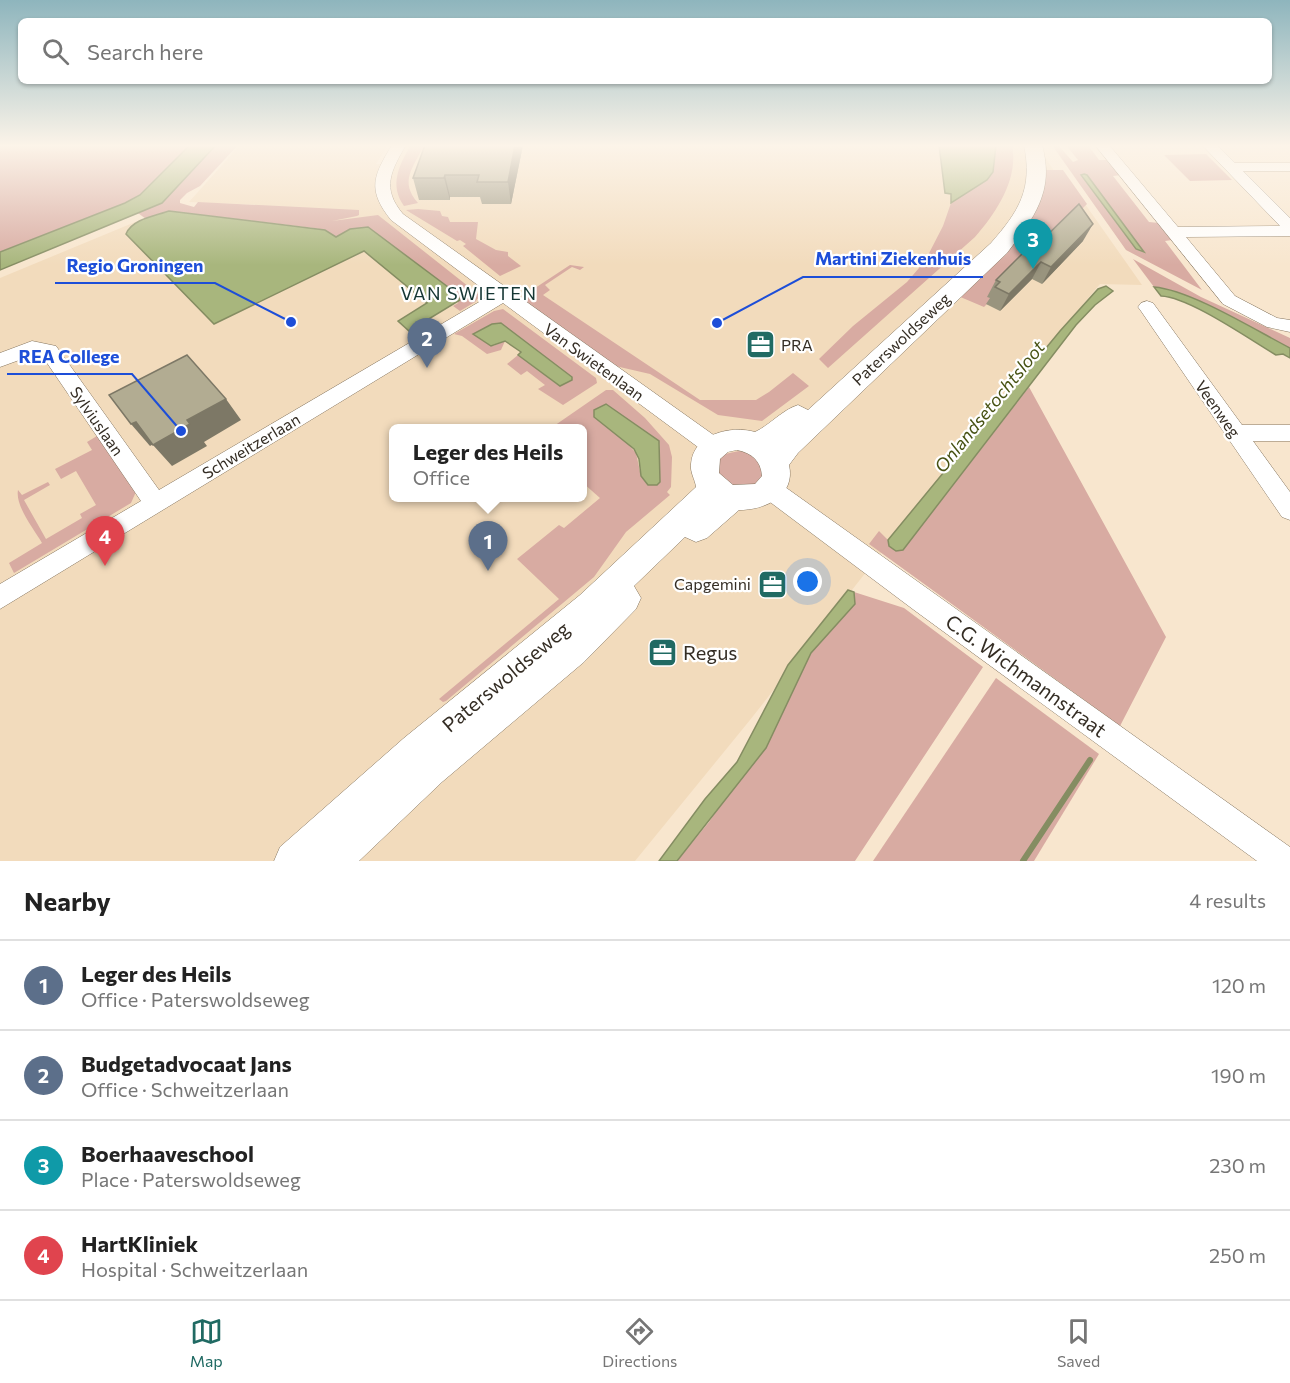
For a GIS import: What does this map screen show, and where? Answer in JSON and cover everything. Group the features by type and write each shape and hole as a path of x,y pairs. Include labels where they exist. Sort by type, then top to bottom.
{"main road":[{"name":"Paterswoldseweg","path":"768,465 776,434 859,362 988,242 1011,214 1021,196 1023,185"},
{"name":"Paterswoldseweg","path":"768,465 999,248 1021,221 1033,198 1036,185"},
{"path":"737,439 768,465 751,498 723,491 707,479 703,466 706,455 714,447 728,440 737,439"},
{"name":"Paterswoldseweg","path":"294,861 417,751 591,606 708,494 723,491"},
{"name":"Paterswoldseweg","path":"329,861 429,769 572,650 714,512 723,491"}],"street":[{"name":"Van Swietenlaan","path":"383,185 382,193 389,209 397,217 502,296 714,447"},
{"path":"1134,185 1229,300 1282,325"},
{"path":"1248,185 1290,229"},
{"path":"1172,232 1290,229"},
{"name":"Schweitzerlaan","path":"0,597 502,296"},
{"name":"Veenweg","path":"1147,307 1290,510"},
{"name":"Sylviuslaan","path":"0,360 32,348 49,351 154,503"},
{"path":"1235,433 1290,433"},
{"name":"C.G. Wichmannstraat","path":"768,465 923,602 1283,861"}],"shaded area":[{"path":"0,185 150,185 140,195 125,203 0,252"},
{"path":"150,185 179,185 162,203 0,270 0,252 140,195"},
{"path":"179,185 201,185 187,193 180,203 194,207 198,202 359,210 357,216 332,221 378,215 479,297 460,311 453,306 458,303 456,293 368,227 350,229 336,237 325,230 314,228 169,211 146,219 138,213 162,203"},
{"path":"204,185 1072,185 1142,285 1100,284 1045,350 1041,349 750,720 635,861 0,861 0,278 169,208 249,216 260,205 189,202"},
{"path":"396,185 409,185 418,203 404,206"},
{"path":"944,185 979,185 951,203 951,194 945,193"},
{"path":"979,185 1008,185 998,206 975,237 828,368 819,359 853,326 907,282 925,261 943,226 951,203"},
{"path":"1039,185 1074,185 1087,204 984,307 958,296 1022,233 1030,220"},
{"path":"1080,185 1120,185 1149,222 1159,223 1172,240 1165,241 1202,290 1126,250"},
{"path":"1089,185 1095,185 1144,252 1136,249"},
{"path":"406,210 440,211 442,216 448,217 450,222 478,222 476,239 496,250 508,252 508,256 521,266 500,276 463,246 466,244 460,240 457,241"},
{"path":"169,211 325,230 336,237 350,229 368,227 456,293 460,300 409,331 398,321 427,303 364,251 214,324 126,234 139,221"},
{"path":"1133,259 1201,297 1290,338 1290,348 1204,303 1186,295 1154,287"},
{"path":"570,265 584,267 580,270 572,267 545,285 550,290 543,295 700,400 756,400 793,373 809,386 762,421 718,415 650,374 611,365 524,301 529,292"},
{"path":"1106,286 1113,291 1095,305 1076,325 903,550 896,551 889,546 888,540 1060,331 1098,289"},
{"path":"1154,287 1186,295 1241,322 1290,348 1290,358 1283,354 1276,355 1187,303 1161,296"},
{"path":"503,309 596,378 597,383 563,405 538,389 545,385 527,371 521,375 507,364 518,355 559,386 499,323 475,333 493,346 505,341 501,350 487,354 462,336 454,334 494,311"},
{"path":"501,323 572,377 572,380 560,386 518,355 521,352 505,341 491,346 473,334 492,324"},
{"path":"1029,387 1166,637 1120,726 869,544 879,531 888,540 889,546 903,550"},
{"path":"606,390 613,390 645,418 669,445 672,457 671,487 667,492 670,495 626,532 594,577 446,701 439,699 559,599 517,559 559,525 564,528 600,498 587,487 587,424 557,424","holes":["659,441 660,482 641,476 636,453 626,442"]},
{"path":"606,404 659,441 660,482 657,485 648,485 641,476 639,459 634,449 594,417 594,410"},
{"path":"100,436 135,488 131,503 14,573 9,563 42,543 22,510 18,490 22,495 48,482 50,485 24,500 46,539 82,518 80,514 96,505 76,471 61,479 55,469 92,450 87,442"},
{"path":"739,451 755,458 764,472 759,483 737,490 718,477 720,458 725,454"},
{"path":"848,590 854,592 855,604 811,653 766,748 677,861 659,861 705,799 737,762 788,665"},
{"path":"854,592 904,608 983,667 855,861 677,861 709,822 776,724 811,653 855,604"},
{"path":"996,678 1099,754 1034,861 873,861"}],"building":[{"path":"1079,204 1093,224 1051,267 1041,262 1009,294 995,287 1000,282 996,280 1029,247 1033,249"},
{"path":"187,355 226,399 187,420 190,424 153,445 136,422 131,424 109,395"}],"waterway":[{"path":"1023,861 1090,760"}],"place":[{"name":"Boerhaaveschool","path":"1033,269"},
{"name":"Regio Groningen","path":"291,322"},
{"name":"Martini Ziekenhuis","path":"717,323"},
{"name":"PRA","path":"760,345"},
{"name":"Budgetadvocaat Jans","path":"427,368"},
{"name":"REA College","path":"181,431"},
{"name":"HartKliniek","path":"105,566"},
{"name":"Leger des Heils","path":"488,571"},
{"name":"Capgemini","path":"772,584"},
{"name":"Regus","path":"662,653"}],"district":[{"name":"VAN SWIETEN","path":"469,294"}],"water label":[{"name":"Onlandsetochtsloot","path":"990,407"}]}
